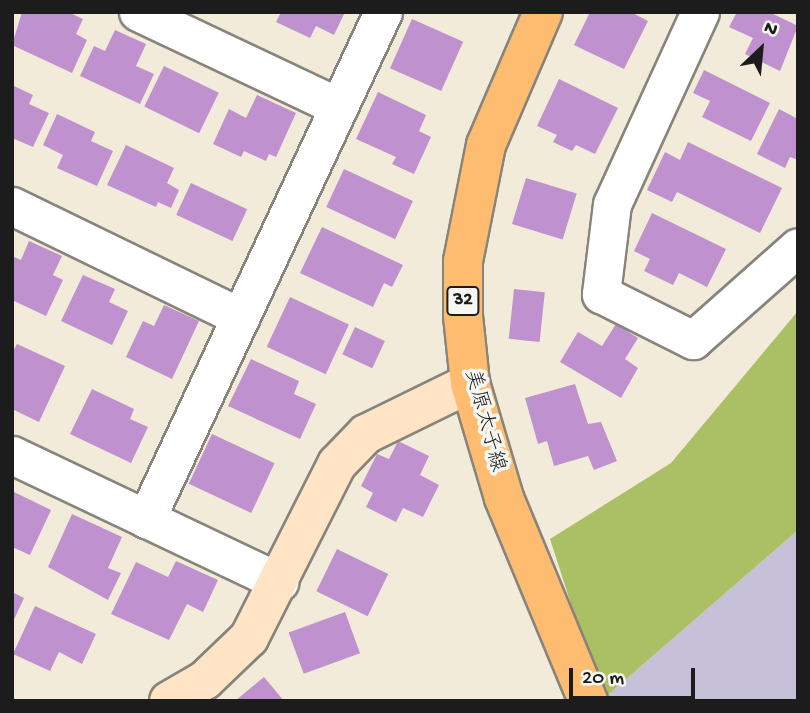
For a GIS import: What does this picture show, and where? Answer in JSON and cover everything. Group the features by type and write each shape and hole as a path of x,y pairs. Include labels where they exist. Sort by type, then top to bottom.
{"main road":[{"name":"美原太子線","path":"543,12 498,107 473,194 463,261 463,316 470,383 504,498 588,701"}],"street":[{"path":"138,12 339,107"},
{"path":"146,519 383,12"},
{"path":"690,16 612,204 600,294 693,340 798,247"},
{"path":"12,206 241,317"},
{"path":"169,701 205,680 249,638 337,464 366,434 470,383"},
{"path":"12,455 279,582"}],"shaded area":[{"path":"798,530 798,701 602,701 602,700"}],"green space":[{"path":"798,311 798,530 602,700 550,539 671,463"}],"building":[{"path":"22,12 68,12 83,19 76,34 87,40 72,73 12,45"},
{"path":"281,12 345,12 334,35 316,26 310,38 276,22"},
{"path":"590,12 631,12 648,21 624,69 574,45"},
{"path":"737,12 769,12 798,26 780,71 745,54 753,38 729,27"},
{"path":"412,19 463,42 441,91 390,68"},
{"path":"115,30 146,44 136,66 154,74 140,104 80,76 94,46 105,51"},
{"path":"164,66 219,93 199,133 144,106"},
{"path":"704,70 770,103 751,141 702,117 710,101 693,93"},
{"path":"559,79 618,108 595,154 576,145 572,151 553,142 557,135 537,126"},
{"path":"12,85 33,95 29,104 49,113 33,147 12,138"},
{"path":"378,92 426,115 419,131 431,137 414,174 392,164 396,157 356,139"},
{"path":"257,95 296,113 276,157 269,154 266,161 244,151 241,157 213,144 229,109 246,118"},
{"path":"779,109 798,119 798,160 790,157 785,168 757,154"},
{"path":"57,114 95,132 91,141 113,151 97,186 57,168 63,155 43,145"},
{"path":"688,142 782,188 760,233 677,192 672,202 647,190 665,152 680,160"},
{"path":"126,145 174,168 167,183 179,190 171,208 158,202 156,207 107,185"},
{"path":"344,169 413,201 395,239 326,207"},
{"path":"526,178 577,193 563,239 512,224"},
{"path":"191,183 247,209 232,241 176,215"},
{"path":"652,213 726,249 707,287 679,273 673,285 644,271 650,259 634,251"},
{"path":"322,227 403,265 392,287 384,283 373,307 300,273"},
{"path":"29,241 62,256 53,275 63,280 46,316 12,300 12,256 21,260"},
{"path":"83,275 115,289 109,302 128,311 112,345 61,321"},
{"path":"514,289 545,292 540,342 509,339"},
{"path":"290,297 349,324 326,374 267,347"},
{"path":"164,305 199,321 172,379 126,357 143,321 154,326"},
{"path":"616,324 638,338 625,359 638,368 621,398 560,362 578,332 602,346"},
{"path":"355,327 385,341 372,368 342,354"},
{"path":"17,344 65,366 39,422 12,409 12,353"},
{"path":"251,359 299,381 294,394 316,404 300,439 228,406"},
{"path":"575,384 588,424 601,422 617,461 594,470 588,456 554,466 547,441 538,444 525,398"},
{"path":"92,389 134,409 130,419 148,427 131,463 70,434"},
{"path":"212,434 275,463 251,513 189,484"},
{"path":"398,441 429,456 420,475 439,485 423,517 403,508 396,522 366,507 373,493 361,486 377,454 389,459"},
{"path":"12,491 51,510 30,555 12,547"},
{"path":"72,514 122,537 108,568 121,573 108,600 48,567"},
{"path":"337,549 388,574 368,616 316,591"},
{"path":"176,561 218,580 203,612 187,604 169,640 111,614 136,562 168,577"},
{"path":"12,592 24,598 12,624"},
{"path":"35,606 96,634 82,664 59,652 50,671 13,654"},
{"path":"345,612 360,653 304,674 289,633"},
{"path":"264,677 284,701 235,701"}]}
